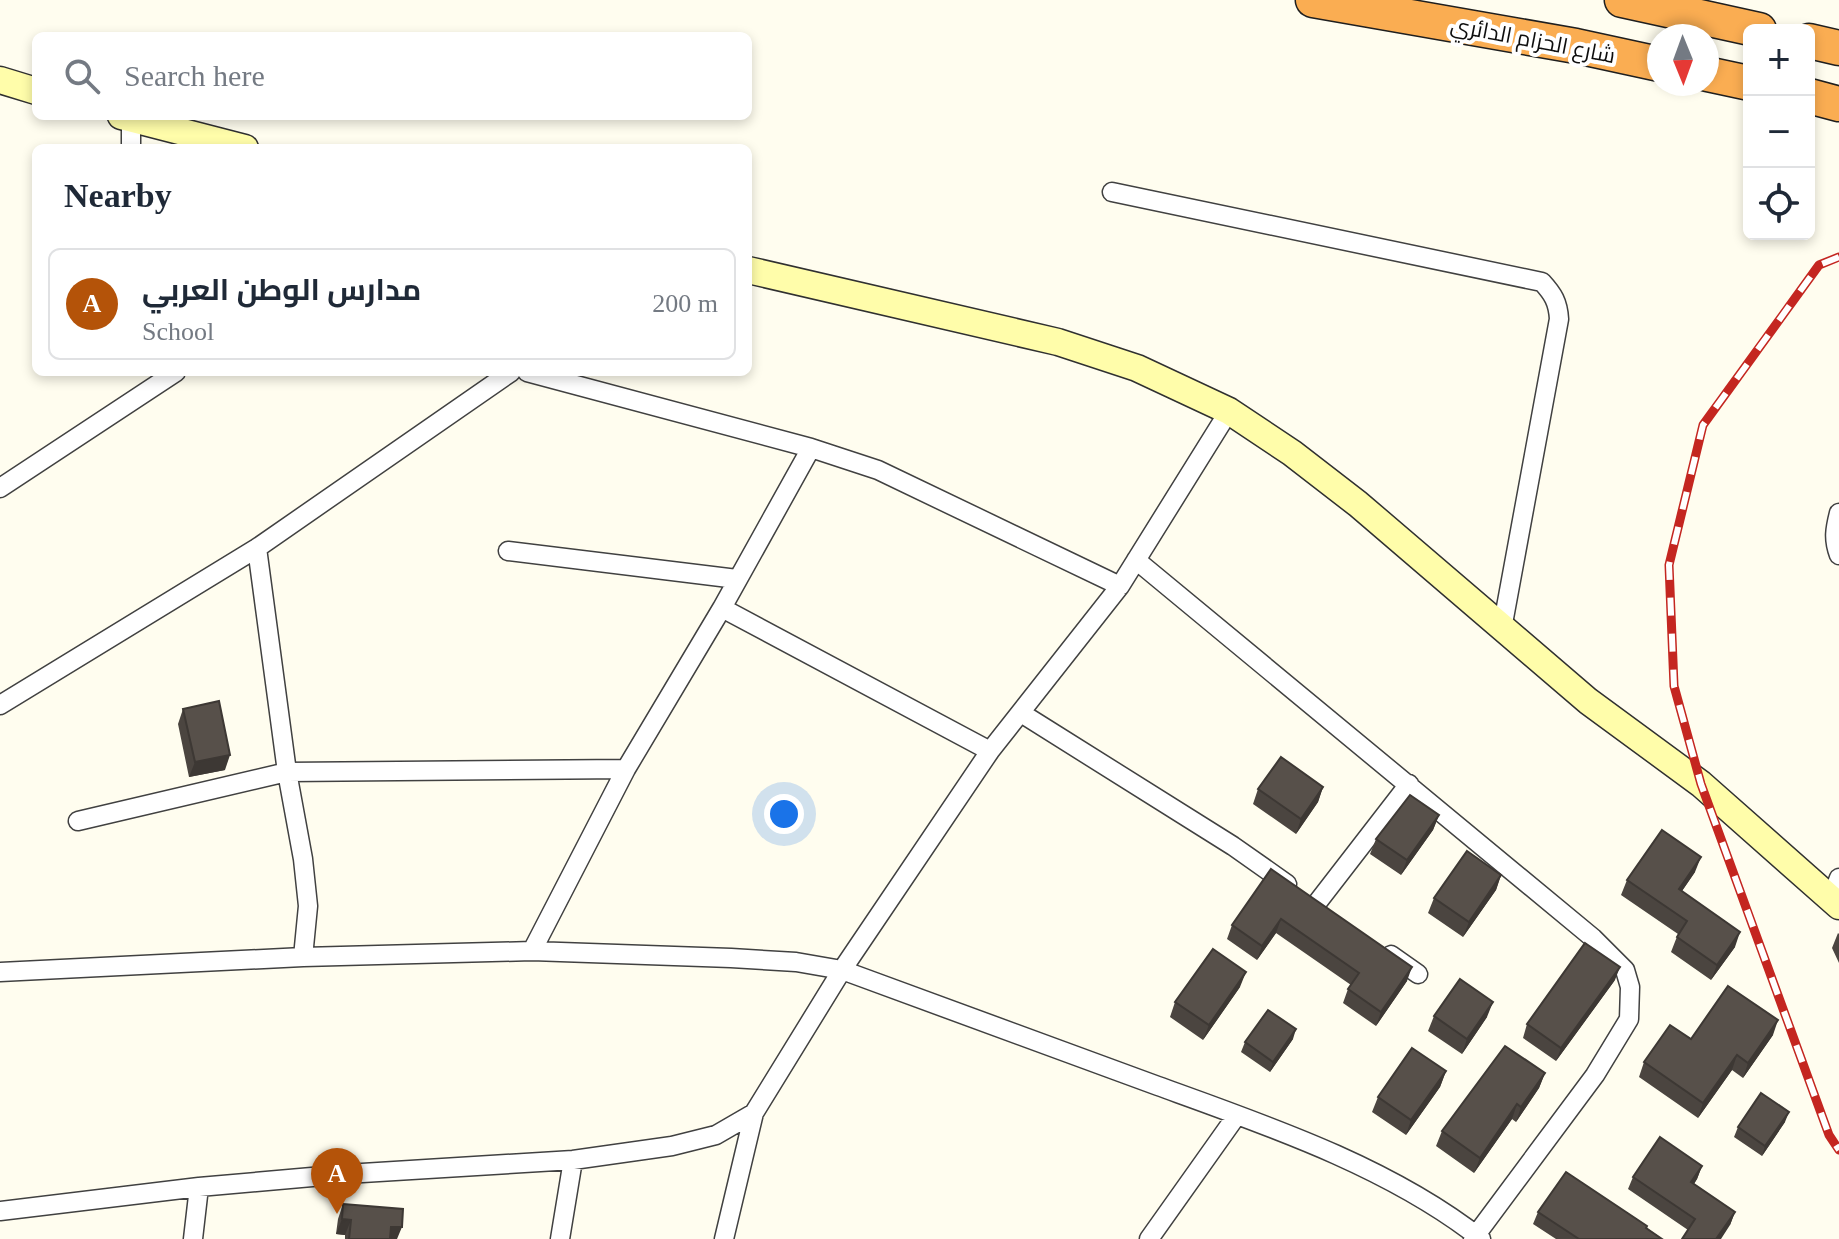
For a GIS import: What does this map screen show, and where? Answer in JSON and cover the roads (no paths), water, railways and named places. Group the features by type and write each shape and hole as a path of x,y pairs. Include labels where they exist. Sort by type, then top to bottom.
{"highway":[{"name":"شارع الحزام الدائري","path":"1313,0 1647,61"},
{"path":"1622,0 1743,26"},
{"path":"1815,42 1839,48"},
{"path":"1719,77 1743,82"},
{"path":"1815,98 1839,104"}],"street":[{"path":"0,80 32,90"},
{"path":"126,120 130,144"},
{"path":"138,120 230,144"},
{"path":"1112,192 1542,282 1554,294 1559,305 1559,319 1502,629"},
{"path":"752,271 1058,342 1137,368 1229,411 1292,453 1358,504 1588,701 1701,784 1836,894"},
{"path":"0,488 170,376"},
{"path":"0,705 257,548 505,376"},
{"path":"542,376 811,448 878,470 1120,586"},
{"path":"724,1239 754,1113 842,970 990,751 1120,586 1229,411"},
{"path":"532,951 626,769 722,608 811,448"},
{"path":"1839,513 1834,530 1839,555"},
{"path":"257,548 287,772 303,859 308,906 303,957"},
{"path":"508,551 737,579"},
{"path":"0,972 303,957 532,951 796,962 842,970 1237,1115 1387,1178 1418,1194 1477,1238 1595,1075 1629,1019 1630,987 1625,970 1593,938 1136,560"},
{"path":"722,608 990,751"},
{"path":"1021,713 1233,846 1323,908 1409,784"},
{"path":"78,821 287,772 626,769"},
{"path":"1380,947 1418,974"},
{"path":"0,1211 199,1187 573,1160 672,1146 716,1135 754,1113"},
{"path":"1149,1239 1237,1115"},
{"path":"560,1239 573,1160"},
{"path":"193,1239 199,1187"}],"railway":[{"path":"1839,257 1819,265 1703,425 1669,565 1674,686 1701,784 1829,1135 1839,1150"}],"place":[{"name":"مدارس الوطن العربي","path":"337,1214"}]}
